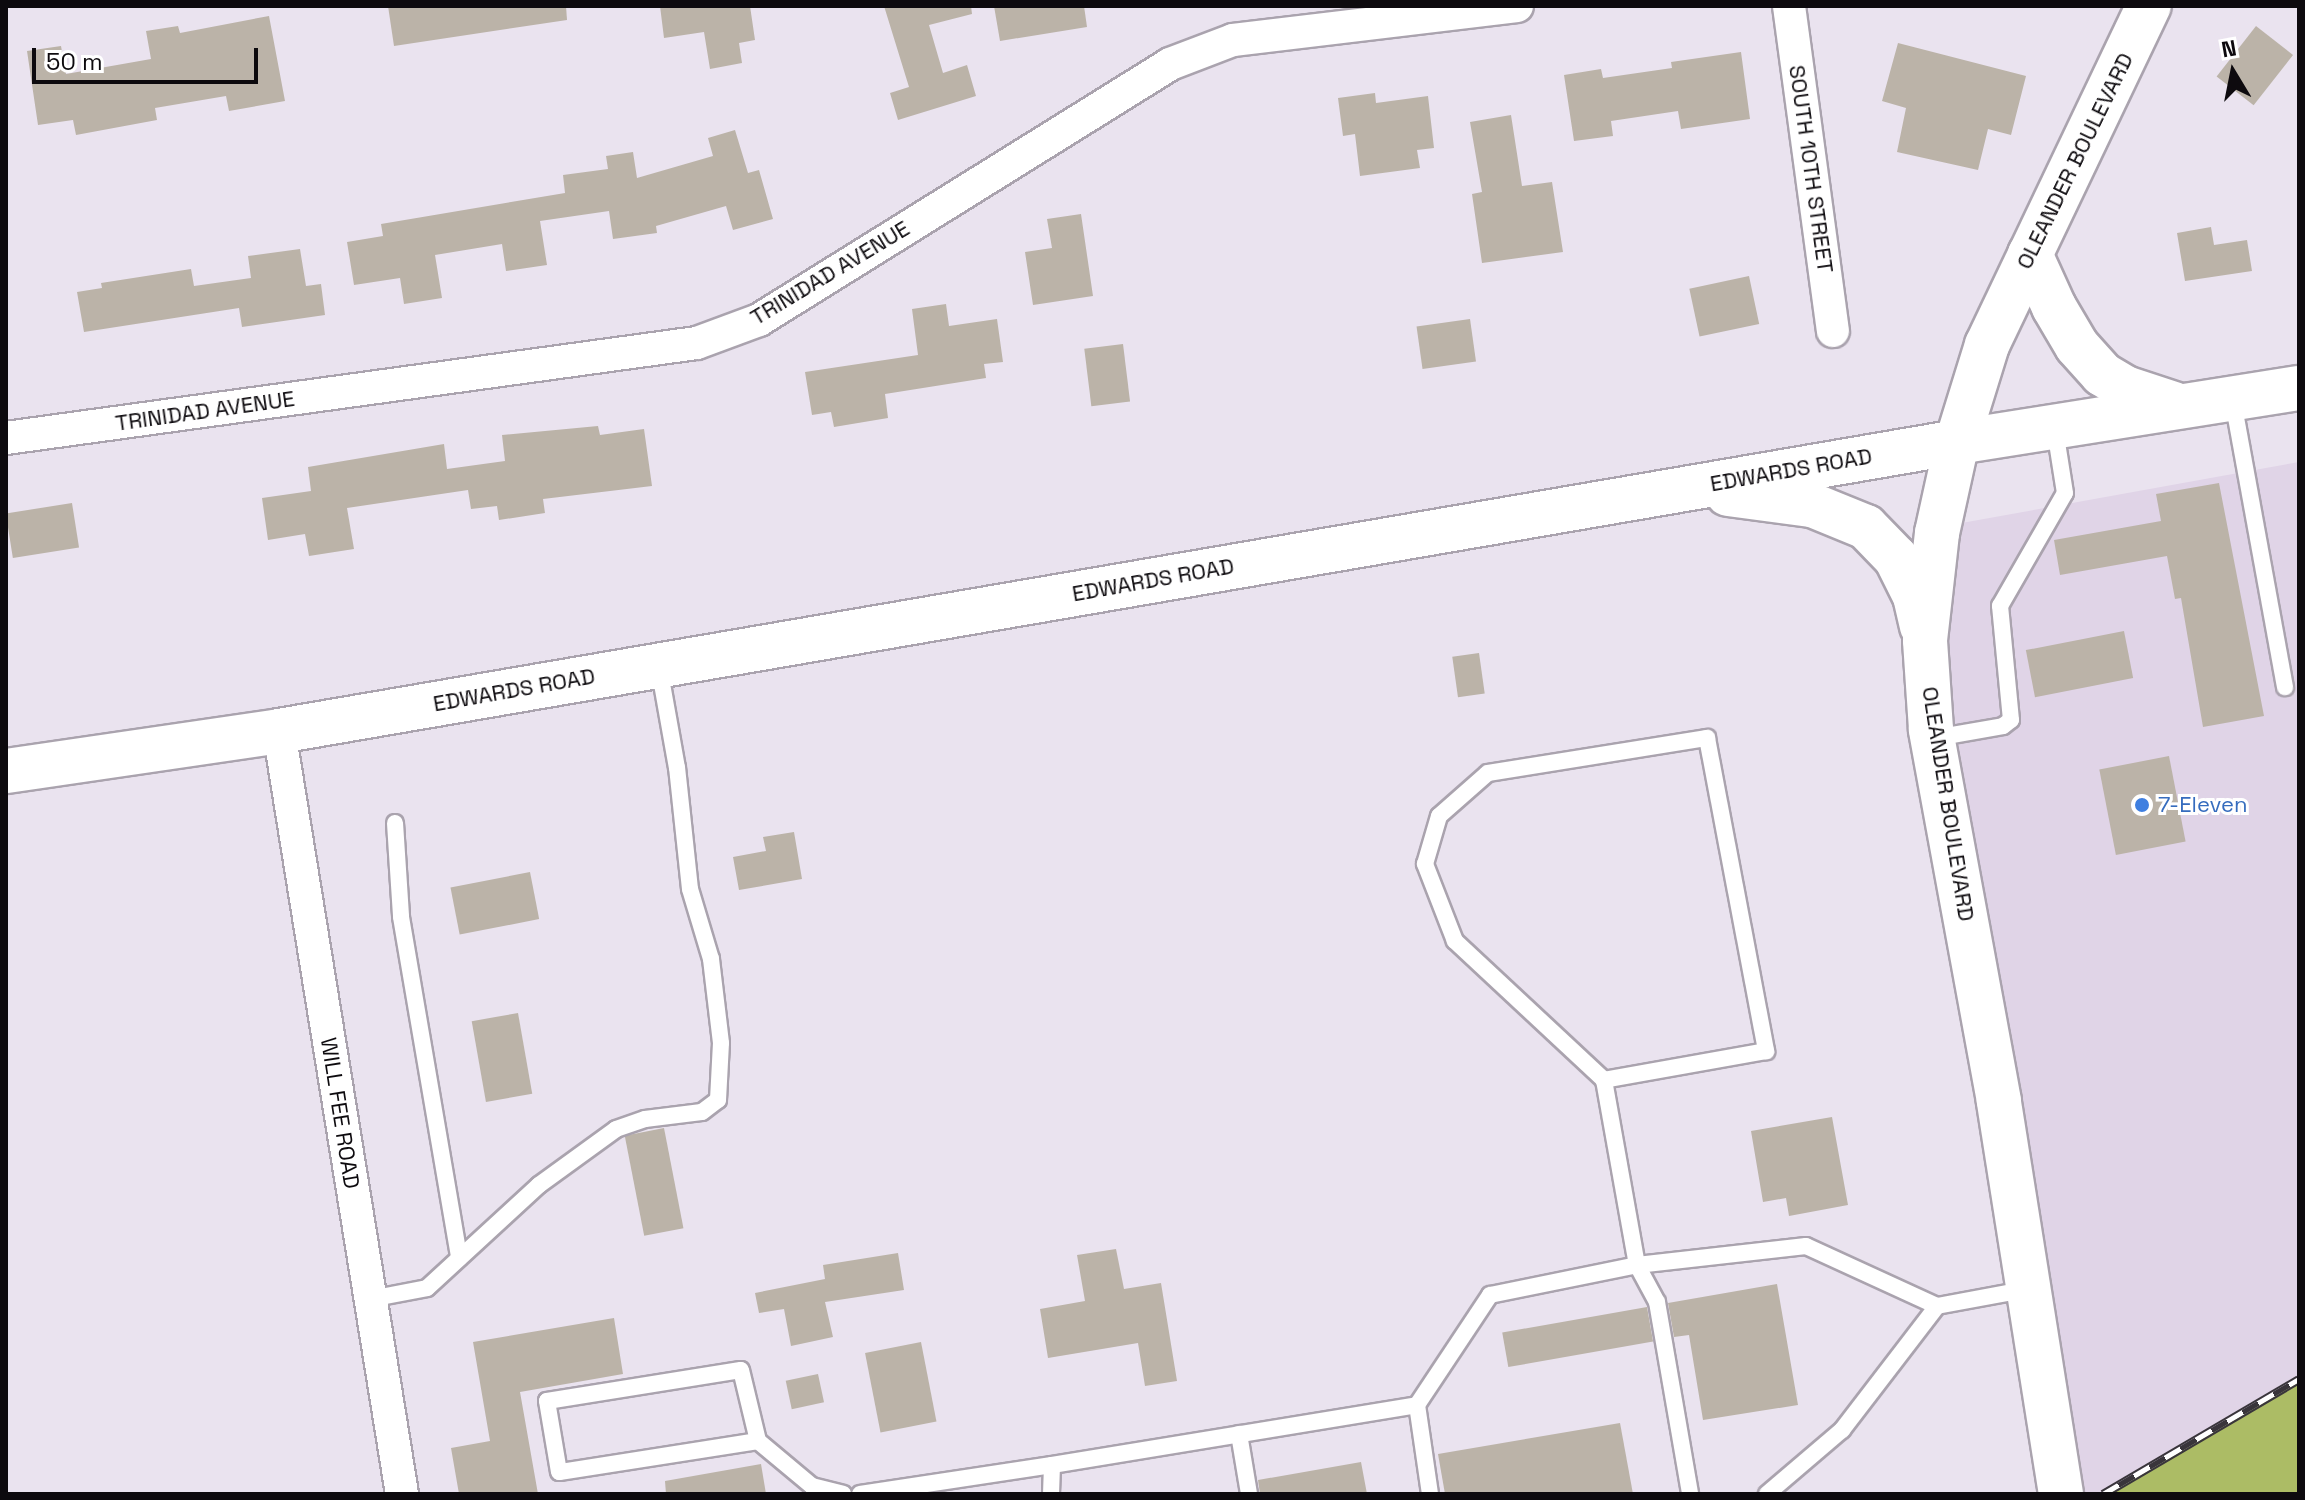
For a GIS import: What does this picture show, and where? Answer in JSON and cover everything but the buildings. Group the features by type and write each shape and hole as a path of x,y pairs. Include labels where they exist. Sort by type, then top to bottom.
{"main road":[{"name":"OLEANDER BOULEVARD","path":"2061,1494 2031,1288 1933,738 1925,640 1937,533 1957,442 1987,345 2149,6"},
{"path":"2030,254 2061,320 2077,346 2102,374 2125,388 2180,406"},
{"name":"EDWARDS ROAD","path":"6,771 279,731 1686,488 2299,388"},
{"path":"1686,488 1812,505 1866,527 1896,558 1915,596 1925,640"}],"street":[{"name":"TRINIDAD AVENUE","path":"6,438 697,343 759,320 1170,64 1233,40 1517,6"},
{"name":"SOUTH 10TH STREET","path":"1789,6 1833,331"},
{"name":"WILL FEE ROAD","path":"279,731 402,1494"}],"lane":[{"path":"2232,398 2285,687"},
{"path":"1933,738 2003,726 2011,720 2000,606 2065,493 2055,426"},
{"path":"370,1299 427,1288 539,1185 616,1129 645,1119 702,1112 718,1100 721,1043 711,959 690,889 677,768 659,665"},
{"path":"1604,1080 1766,1051 1707,738 1488,773 1439,816 1425,864 1455,941 1604,1080 1637,1265 1657,1302 1690,1494"},
{"path":"395,823 401,917 459,1258"},
{"path":"1430,1494 1417,1405 1490,1295 1637,1265 1806,1246 1937,1306 2031,1288"},
{"path":"1767,1494 1842,1430 1937,1306"},
{"path":"758,1441 559,1472 547,1401 741,1370 758,1441 812,1486 843,1494"},
{"path":"860,1494 1417,1405"},
{"path":"1239,1434 1249,1494"},
{"path":"1051,1494 1052,1465"}],"shaded area":[{"path":"2299,462 2299,1382 2109,1494 2077,1494 1947,727 1942,654 1956,524"}],"green space":[{"path":"2299,1382 2299,1494 2109,1494"}],"railway":[{"path":"2103,1494 2299,1379"}],"place":[{"name":"7-Eleven","path":"2142,805"}]}
